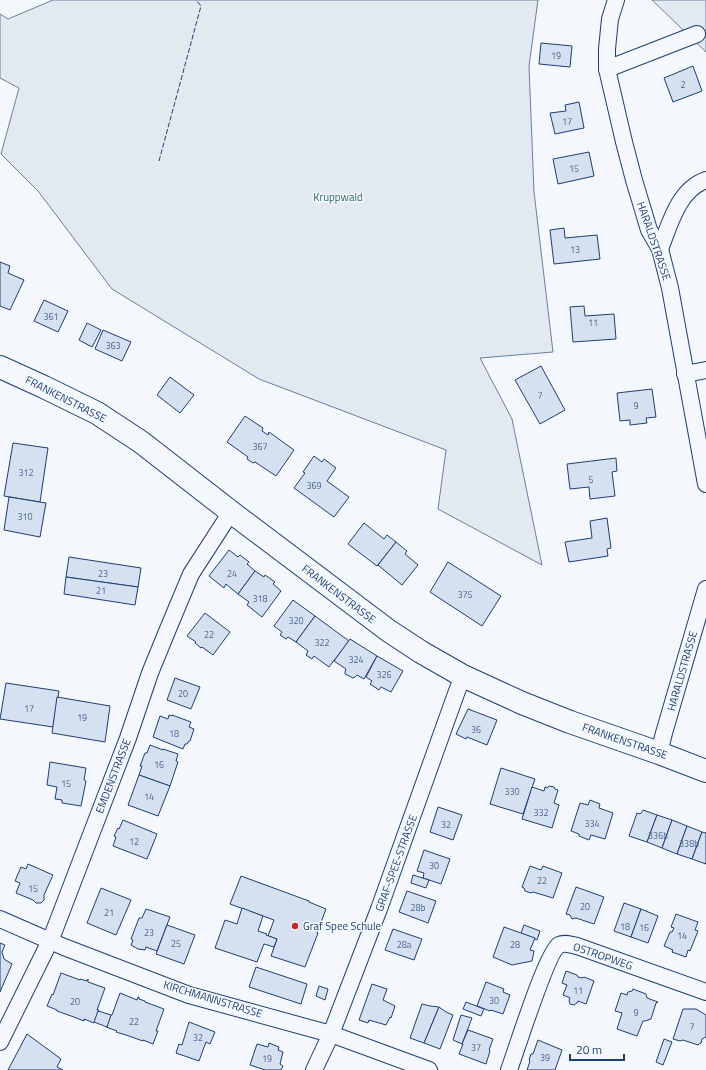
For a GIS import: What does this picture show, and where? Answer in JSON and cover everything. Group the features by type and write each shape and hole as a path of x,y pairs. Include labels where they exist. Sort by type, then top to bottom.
{"main road":[{"name":"FRANKENSTRASSE","path":"0,367 97,413 140,442 389,631 421,652 463,676 529,706 706,771"}],"street":[{"name":"HARALDSTRASSE","path":"616,0 610,19 607,69 634,180 649,230 660,249 670,288 706,484"},
{"path":"607,69 698,34"},
{"path":"660,249 679,203 698,183 706,180"},
{"path":"685,374 706,370"},
{"name":"EMDENSTRASSE","path":"0,1042 50,941 128,738 150,673 191,574 231,512"},
{"name":"HARALDSTRASSE","path":"660,753 664,733 706,589"},
{"name":"GRAF-SPEE-STRASSE","path":"314,1070 331,1034 379,909 463,676"},
{"name":"KIRCHMANNSTRASSE","path":"0,919 50,941 189,995 331,1034 429,1070"},
{"name":"OSTROPWEG","path":"509,1070 538,987 550,958 560,945 566,943 577,946 706,992"}],"green space":[{"name":"Kruppwald","path":"53,0 538,0 529,66 534,192 553,352 480,358 512,419 542,565 438,509 446,450 259,379 112,289 38,191 1,154 19,88 0,78 0,14 8,19"},
{"path":"652,0 706,0 706,52"}],"building":[{"path":"541,43 572,46 570,67 539,64"},
{"path":"693,66 702,91 673,102 664,78"},
{"path":"579,102 584,128 555,134 550,113 566,111 565,105"},
{"path":"589,152 594,176 558,184 553,159"},
{"path":"564,228 565,238 597,235 600,259 554,264 550,230"},
{"path":"0,262 10,266 8,273 24,280 10,310 0,306"},
{"path":"44,300 68,311 58,332 34,321"},
{"path":"584,306 585,316 614,314 616,339 573,342 570,307"},
{"path":"87,323 101,330 92,347 79,340"},
{"path":"103,330 131,342 122,361 95,349"},
{"path":"541,366 565,410 540,424 515,380"},
{"path":"170,377 194,395 180,413 157,395"},
{"path":"652,389 656,417 646,418 647,423 630,425 630,420 620,421 617,393"},
{"path":"245,416 263,428 262,431 268,435 269,432 294,450 276,476 255,462 253,463 247,459 248,457 227,442"},
{"path":"13,443 48,448 40,502 4,496"},
{"path":"314,456 322,462 324,459 336,468 327,481 349,497 334,517 294,488 305,473 303,472"},
{"path":"616,458 617,471 612,472 615,496 590,499 589,487 570,489 567,464"},
{"path":"9,497 46,503 40,537 4,530"},
{"path":"607,518 611,548 607,549 608,556 569,562 565,542 592,538 590,521"},
{"path":"364,523 384,539 387,535 396,542 377,566 348,544"},
{"path":"396,542 407,551 405,554 418,565 402,585 378,565"},
{"path":"229,550 238,557 240,555 249,562 247,564 255,571 238,594 226,584 224,588 209,576"},
{"path":"69,557 141,568 138,587 66,577"},
{"path":"448,562 501,596 482,626 430,592"},
{"path":"255,571 264,577 265,575 275,582 273,584 281,591 262,617 247,605 249,602 238,594"},
{"path":"66,577 138,587 135,605 64,594"},
{"path":"293,600 315,616 296,642 288,637 286,639 280,635 282,632 274,626"},
{"path":"205,613 230,632 213,655 202,647 201,648 195,643 196,642 187,636"},
{"path":"315,616 349,641 329,667 314,656 312,659 306,655 308,651 296,642"},
{"path":"350,639 377,656 364,679 357,675 353,678 345,674 346,669 334,661"},
{"path":"377,656 403,671 391,692 381,687 379,690 370,684 372,681 366,677"},
{"path":"175,678 200,687 191,709 167,700"},
{"path":"6,683 59,691 53,727 0,719"},
{"path":"57,697 110,706 105,742 52,733"},
{"path":"468,709 497,720 487,745 467,737 466,739 456,734"},
{"path":"169,715 191,722 189,727 194,729 190,741 185,744 183,749 153,737 160,716 168,719"},
{"path":"150,745 178,754 176,761 178,762 170,786 139,775 142,766 140,766"},
{"path":"50,762 86,768 84,780 86,781 81,806 62,803 62,800 55,799 57,787 47,785"},
{"path":"501,768 535,779 523,814 490,804"},
{"path":"139,775 170,786 158,816 128,805"},
{"path":"549,786 558,790 554,803 559,805 552,828 522,819 532,787 544,791 545,787 547,788"},
{"path":"590,800 600,804 599,808 613,813 605,839 591,835 589,840 571,831 580,803 588,805"},
{"path":"438,807 462,815 453,840 430,832"},
{"path":"643,810 657,815 647,842 629,836 637,813 640,814"},
{"path":"657,815 672,820 662,848 647,842"},
{"path":"123,820 157,834 147,859 113,846 116,837 114,836"},
{"path":"672,820 687,826 677,854 662,848"},
{"path":"687,826 702,832 692,859 677,854"},
{"path":"702,832 706,833 706,864 692,859"},
{"path":"424,850 450,859 441,884 423,878 424,873 417,871"},
{"path":"28,864 53,875 44,895 44,900 41,903 36,903 33,900 16,893 20,883 15,881 21,867 26,869"},
{"path":"530,866 541,870 543,866 562,873 553,898 525,891 522,887"},
{"path":"413,875 429,880 426,888 411,883"},
{"name":"Graf Spee Schule","path":"241,876 309,901 326,909 305,967 271,956 277,939 268,936 274,920 230,904"},
{"path":"576,887 604,897 594,924 576,918 572,919 570,915 566,914"},
{"path":"101,888 131,900 116,935 87,923"},
{"path":"407,891 436,901 428,923 399,912"},
{"path":"624,903 641,909 631,937 614,931"},
{"path":"242,908 263,916 258,931 277,939 274,947 264,944 257,962 215,948 225,920 237,924"},
{"path":"146,909 170,917 157,951 146,947 145,950 138,949 131,945 133,940 131,939 139,918 142,918"},
{"path":"641,909 658,916 648,943 631,937"},
{"path":"676,914 698,922 695,930 698,931 686,957 672,952 673,950 664,946 670,932 672,932 674,928 671,927"},
{"path":"167,925 195,935 184,964 156,954"},
{"path":"524,925 540,931 537,940 521,933"},
{"path":"504,927 535,938 530,950 534,951 532,961 512,965 493,957"},
{"path":"393,929 422,939 414,960 385,950"},
{"path":"0,943 5,945 2,952 4,959 12,964 0,992"},
{"path":"256,967 307,984 301,1004 249,987"},
{"path":"566,971 577,975 578,977 584,977 594,981 586,1004 578,1001 574,1005 570,1004 570,998 563,995 567,985 562,983"},
{"path":"61,973 80,980 87,981 88,979 88,982 105,988 94,1023 84,1019 84,1021 47,1006 52,994 53,995"},
{"path":"486,982 504,989 503,992 510,995 503,1014 477,1006"},
{"path":"372,984 387,989 383,1000 395,1006 391,1018 390,1017 386,1025 369,1020 368,1023 359,1020"},
{"path":"319,986 328,989 325,1000 316,996"},
{"path":"633,989 646,994 647,998 658,1002 656,1003 651,1019 643,1021 637,1036 617,1029 622,1013 615,1011 621,993 627,995 628,992 632,991"},
{"path":"120,993 137,1000 139,997 139,999 145,1002 164,1009 153,1044 116,1032 117,1031 106,1027"},
{"path":"466,1002 484,1009 481,1016 463,1009"},
{"path":"422,1004 439,1007 424,1043 410,1038"},
{"path":"439,1007 453,1015 440,1049 424,1043"},
{"path":"683,1009 696,1009 706,1015 706,1037 702,1039 701,1043 698,1045 683,1040 680,1041 673,1039"},
{"path":"98,1011 111,1015 107,1027 94,1022"},
{"path":"461,1015 472,1018 462,1044 453,1040"},
{"path":"189,1022 215,1032 210,1044 206,1042 199,1061 176,1053 179,1044 182,1045"},
{"path":"468,1030 493,1039 486,1064 459,1054"},
{"path":"27,1034 61,1059 57,1067 63,1070 8,1070"},
{"path":"664,1039 672,1042 663,1065 656,1062"},
{"path":"538,1040 562,1050 555,1070 527,1070 531,1054 533,1054"},
{"path":"269,1043 279,1047 278,1050 283,1052 280,1064 283,1066 281,1070 265,1070 250,1065 257,1044 268,1047"}],"fence":[{"path":"159,161 201,6 196,0"}],"place":[{"name":"Graf Spee Schule","path":"295,926"}]}
